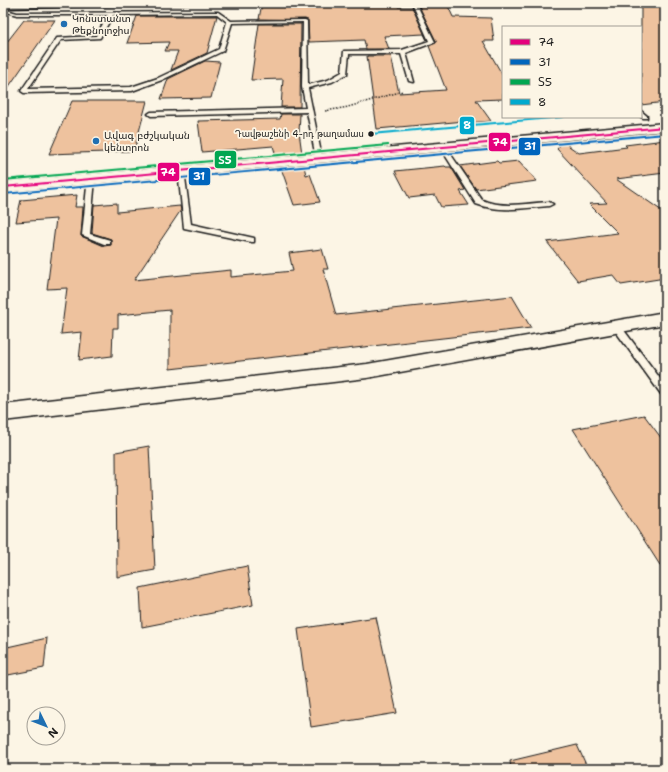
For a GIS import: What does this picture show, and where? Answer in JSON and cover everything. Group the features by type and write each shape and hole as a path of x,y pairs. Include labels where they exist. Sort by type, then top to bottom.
{"main road":[{"path":"643,115 665,115"},
{"path":"3,187 181,170 318,152 617,118"},
{"path":"3,175 318,152 443,147 665,127"},
{"path":"3,413 367,371 665,318"}],"lane":[{"path":"5,8 188,3"},
{"path":"306,87 330,81 345,73 346,52 403,52 432,42 414,3"},
{"path":"5,8 17,14 218,13 230,22 305,21 306,87 318,152"},
{"path":"111,14 98,37 59,39 24,91 132,89 160,79 221,50 230,22"},
{"path":"403,52 412,81"},
{"path":"152,114 310,112"},
{"path":"443,147 479,202 487,206 499,207 549,204"},
{"path":"181,170 187,226 251,240"},
{"path":"91,179 86,235 107,242"},
{"path":"617,327 665,392"}],"path":[{"path":"310,112 348,107 402,92 412,81"}],"building":[{"path":"262,3 397,3 398,7 412,7 427,40 424,34 384,36 389,49 366,49 364,40 309,42 308,20 259,19"},
{"path":"641,3 665,3 665,102 642,105"},
{"path":"419,6 448,6 453,17 491,18 494,41 483,41 502,74 502,99 476,100 491,121 466,123 465,121 377,129 367,56 391,56 399,93 446,90 429,46 436,43"},
{"path":"137,16 217,16 207,53 171,70 178,51 165,51 169,42 127,43"},
{"path":"24,20 55,20 3,95 3,47"},
{"path":"259,24 301,24 300,107 281,107 283,79 251,80"},
{"path":"205,61 220,62 211,98 161,99 168,79"},
{"path":"72,101 147,101 134,151 49,154"},
{"path":"281,114 300,114 299,132 302,154 276,156 273,146 202,152 198,121 280,119"},
{"path":"665,140 665,173 616,179 665,213 665,278 621,285 613,275 578,281 547,242 618,233 589,204 607,203 557,149 563,142 579,153 627,147 625,145"},
{"path":"497,161 499,163 519,161 537,181 476,189 460,166"},
{"path":"304,166 306,175 310,174 320,202 294,205 281,168"},
{"path":"445,166 451,167 465,190 460,191 469,205 441,207 435,195 409,198 395,171"},
{"path":"77,195 75,207 83,207 81,236 104,246 111,245 111,239 92,233 94,205 117,203 117,212 180,206 181,210 134,280 231,270 231,277 293,271 289,253 322,249 328,269 323,269 336,315 512,296 531,328 170,369 170,310 118,315 118,328 113,328 112,356 79,360 82,332 61,334 67,288 47,289 56,219 16,222 21,200"},
{"path":"644,415 665,443 665,573 573,429"},
{"path":"149,446 155,570 117,577 116,452"},
{"path":"247,566 253,605 142,627 140,588"},
{"path":"376,617 397,713 311,727 298,629"},
{"path":"47,638 44,668 3,676 3,648"},
{"path":"577,745 588,769 511,769 510,761"}],"transit line":[{"name":"8","path":"371,134 552,118"},
{"name":"74","path":"3,187 665,127"},
{"name":"31","path":"4,194 665,134"},
{"name":"Տ5","path":"3,180 388,145"}],"place":[{"name":"Կոնստանտ Թեքնոլոջիս","path":"64,24"},
{"name":"Դավթաշենի 4-րդ թաղամաս","path":"371,134"},
{"name":"Ավագ բժշկական կենտրոն","path":"96,141"}]}
